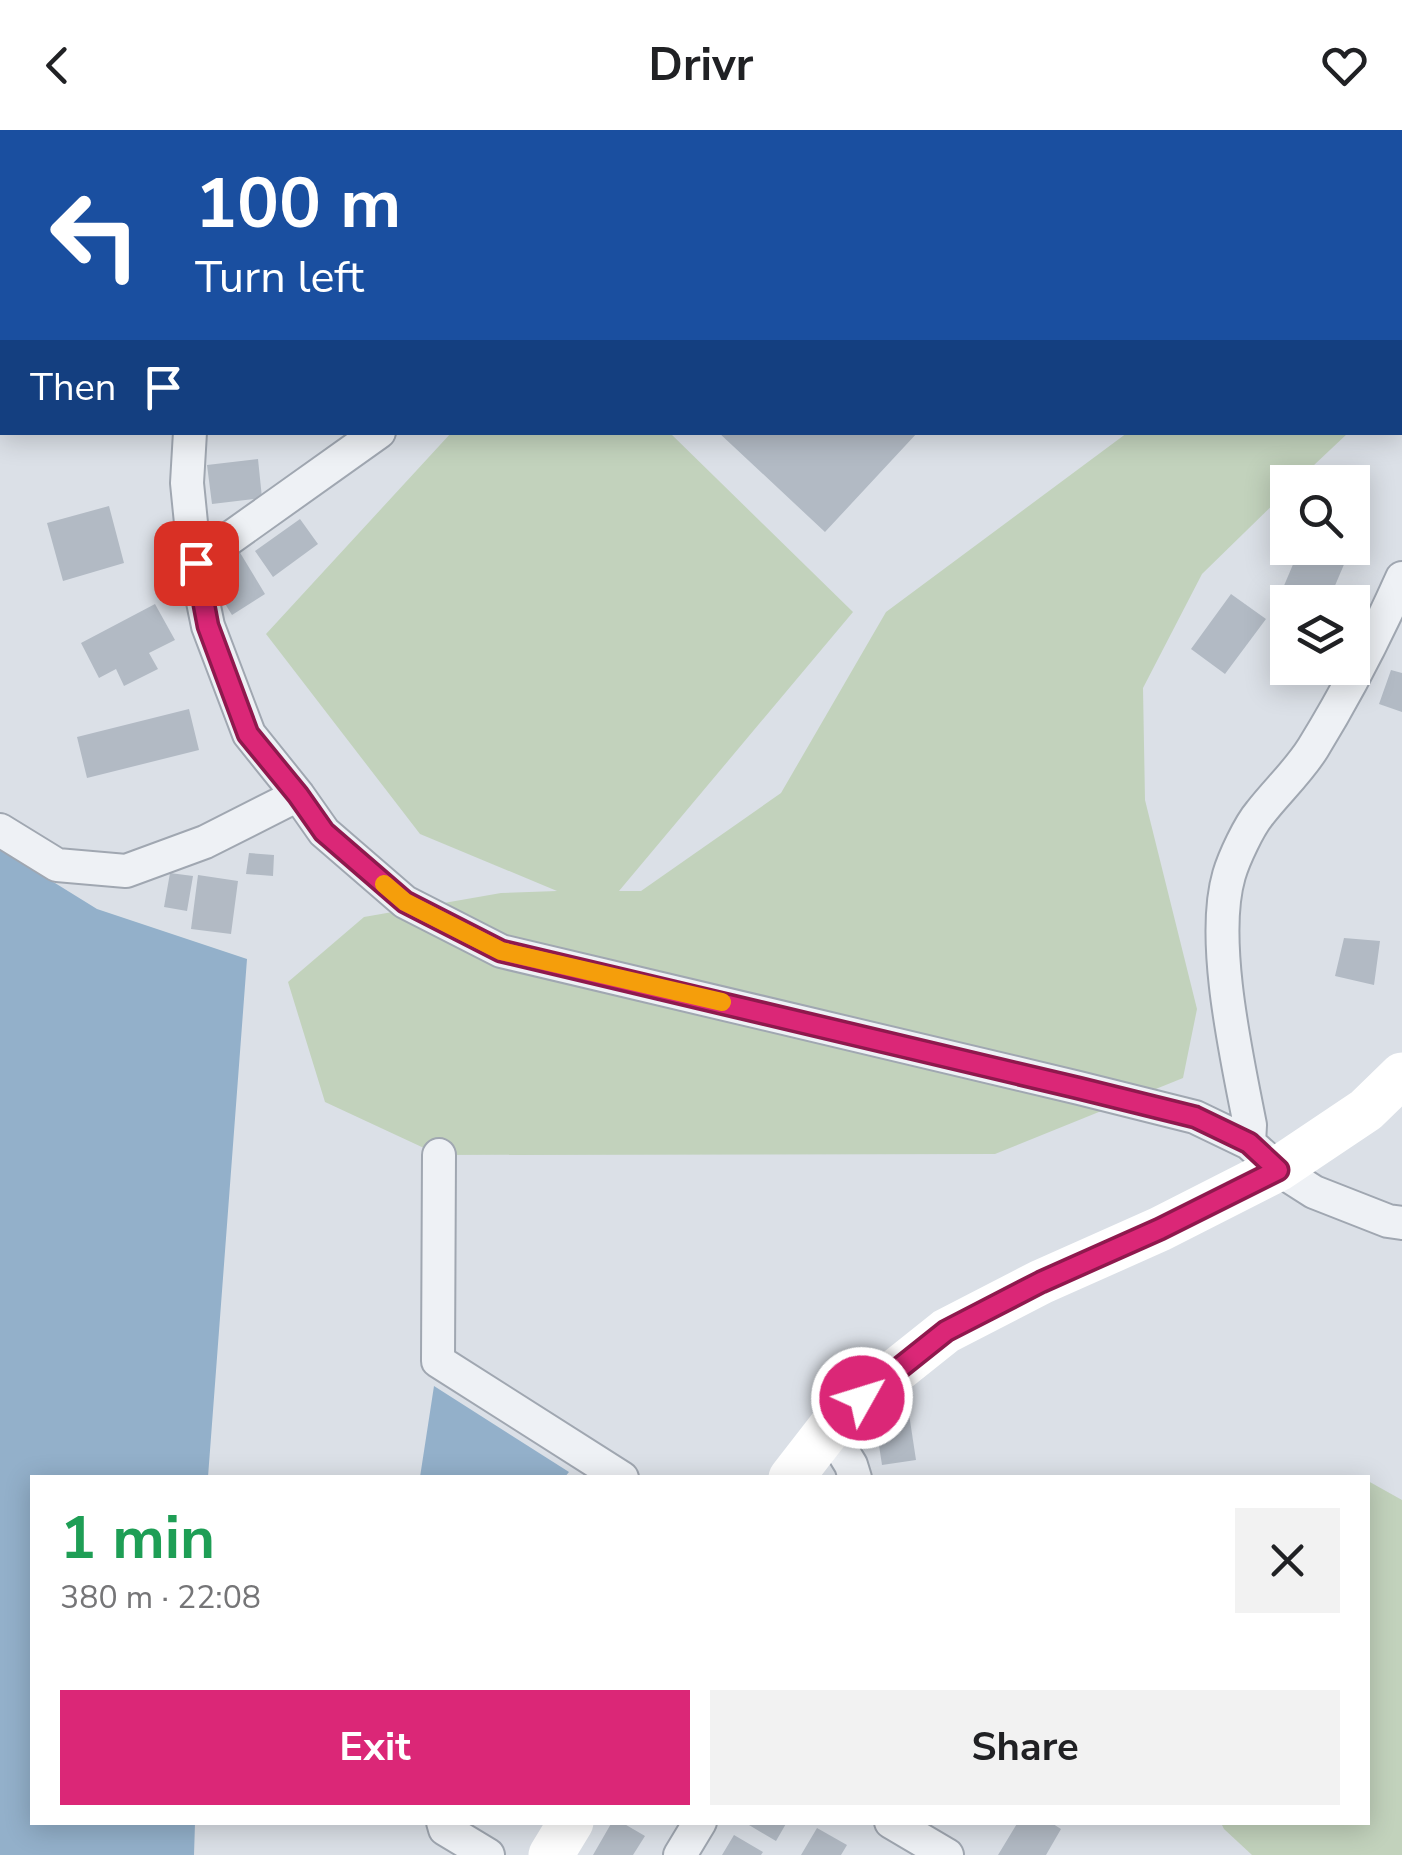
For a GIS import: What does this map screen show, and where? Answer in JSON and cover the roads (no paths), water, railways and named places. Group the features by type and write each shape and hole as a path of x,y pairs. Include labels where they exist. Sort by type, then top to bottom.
{"street":[{"path":"190,435 187,483 208,626 248,734 324,832 405,902 501,951 1195,1117 1264,1156 1314,1192 1402,1224"},
{"path":"196,563 375,435"},
{"path":"1264,1156 1250,1125 1225,975 1223,910 1230,874 1257,816 1312,749 1392,623 1402,578"},
{"path":"0,830 57,865 126,871 205,842 298,795"},
{"path":"793,1475 829,1428 946,1331 1041,1282 1160,1229 1264,1156 1366,1110 1402,1075"},
{"path":"438,1156 438,1360 617,1475"},
{"path":"829,1428 853,1475"},
{"path":"443,1825 488,1855"},
{"path":"551,1855 569,1825"},
{"path":"680,1855 698,1825"},
{"path":"896,1825 947,1855"}],"water":[{"path":"0,849 97,909 247,959 208,1475 30,1475 30,1825 195,1825 194,1855 0,1855"},
{"path":"434,1386 569,1472 566,1475 420,1475"}]}
